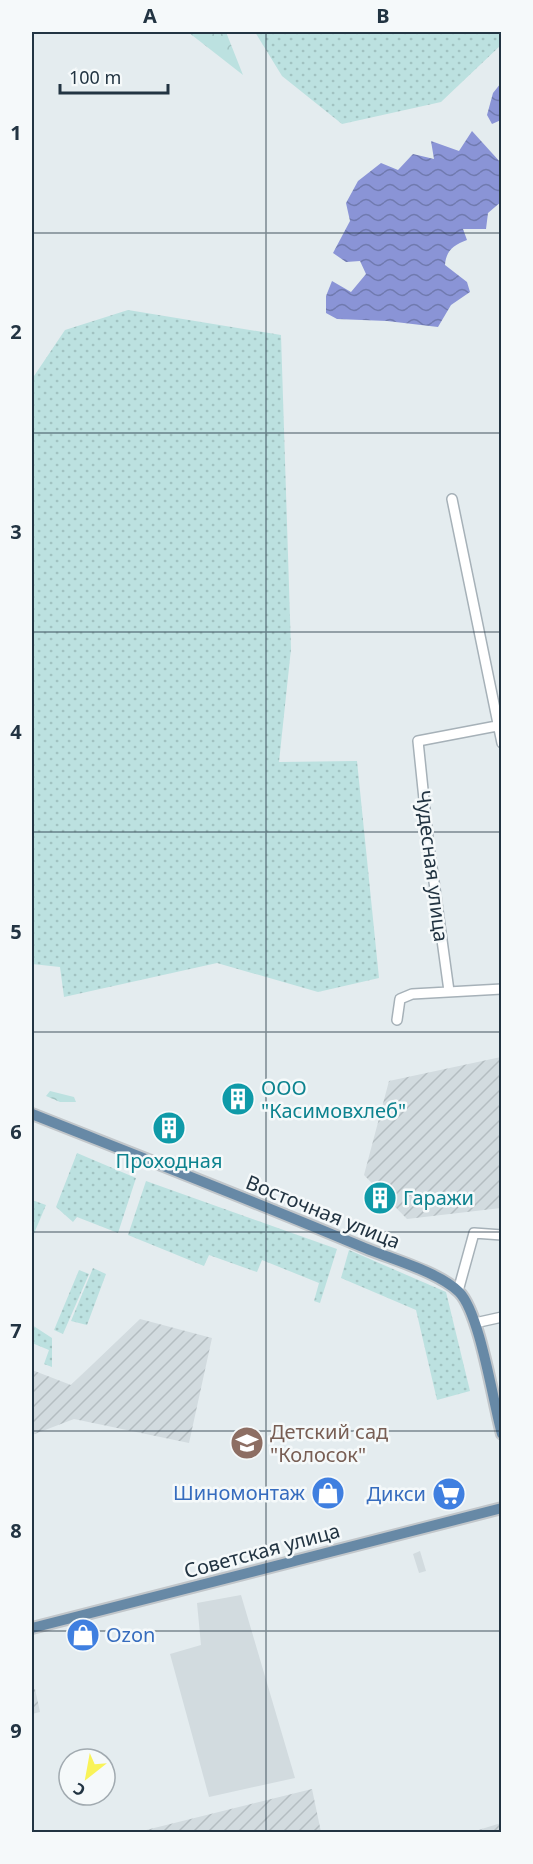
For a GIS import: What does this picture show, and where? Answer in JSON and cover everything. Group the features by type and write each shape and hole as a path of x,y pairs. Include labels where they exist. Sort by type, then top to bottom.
{"main road":[{"name":"Восточная улица","path":"32,1114 347,1240 440,1280 458,1291"},
{"path":"458,1291 469,1305 475,1323 496,1394 501,1434"},
{"name":"Советская улица","path":"32,1628 501,1508"}],"street":[{"path":"452,499 500,725 501,743"},
{"name":"Чудесная улица","path":"449,991 428,838 418,741 500,725"},
{"path":"397,1020 400,999 412,994 501,989"},
{"path":"458,1291 474,1233 501,1235"},
{"path":"475,1323 501,1317"}],"shaded area":[{"path":"501,1057 501,1208 407,1219 364,1175 389,1081"},
{"path":"140,1319 212,1338 189,1443 74,1419 32,1435 32,1370 71,1385"},
{"path":"420,1551 426,1571 419,1573 413,1554"},
{"path":"241,1595 295,1778 209,1797 170,1654 201,1645 197,1603"},
{"path":"35,1689 40,1712 32,1714 32,1690"},
{"path":"312,1789 321,1832 138,1832"},
{"path":"501,1823 501,1832 472,1832"}],"green space":[{"path":"188,32 226,32 243,75"},
{"path":"255,32 501,32 501,45 441,102 342,124 282,76"},
{"path":"128,310 281,335 291,649 279,762 357,761 379,978 318,992 217,963 64,997 60,967 32,964 32,379 65,330"},
{"path":"50,1091 74,1097 76,1102 60,1102 46,1096"},
{"path":"77,1153 136,1178 118,1233 77,1217 73,1222 56,1207"},
{"path":"146,1181 337,1249 320,1303 314,1301 319,1283 262,1260 257,1272 209,1255 204,1266 128,1235"},
{"path":"32,1200 46,1205 33,1236 32,1235"},
{"path":"349,1250 446,1292 470,1391 437,1400 416,1310 341,1278"},
{"path":"93,1268 106,1274 87,1325 71,1321"},
{"path":"79,1270 89,1274 63,1334 54,1330"},
{"path":"32,1325 52,1338 52,1367 44,1364 49,1350 32,1343"}],"water":[{"path":"501,83 501,120 492,124 487,115 493,93"},
{"path":"472,131 501,163 499,190 502,201 488,213 486,229 463,229 467,240 454,246 447,256 445,265 467,282 470,292 451,305 438,327 387,321 337,319 326,313 326,296 332,281 351,292 366,274 360,261 346,262 333,253 350,221 346,203 358,181 381,163 398,170 413,154 434,159 431,141 459,151"}],"place":[{"name":"ООО \"Касимовхлеб\"","path":"238,1099"},
{"name":"Проходная","path":"169,1128"},
{"name":"Гаражи","path":"380,1198"},
{"name":"Детский сад \"Колосок\"","path":"247,1443"},
{"name":"Шиномонтаж","path":"328,1493"},
{"name":"Дикси","path":"449,1494"},
{"name":"Ozon","path":"83,1635"}]}
